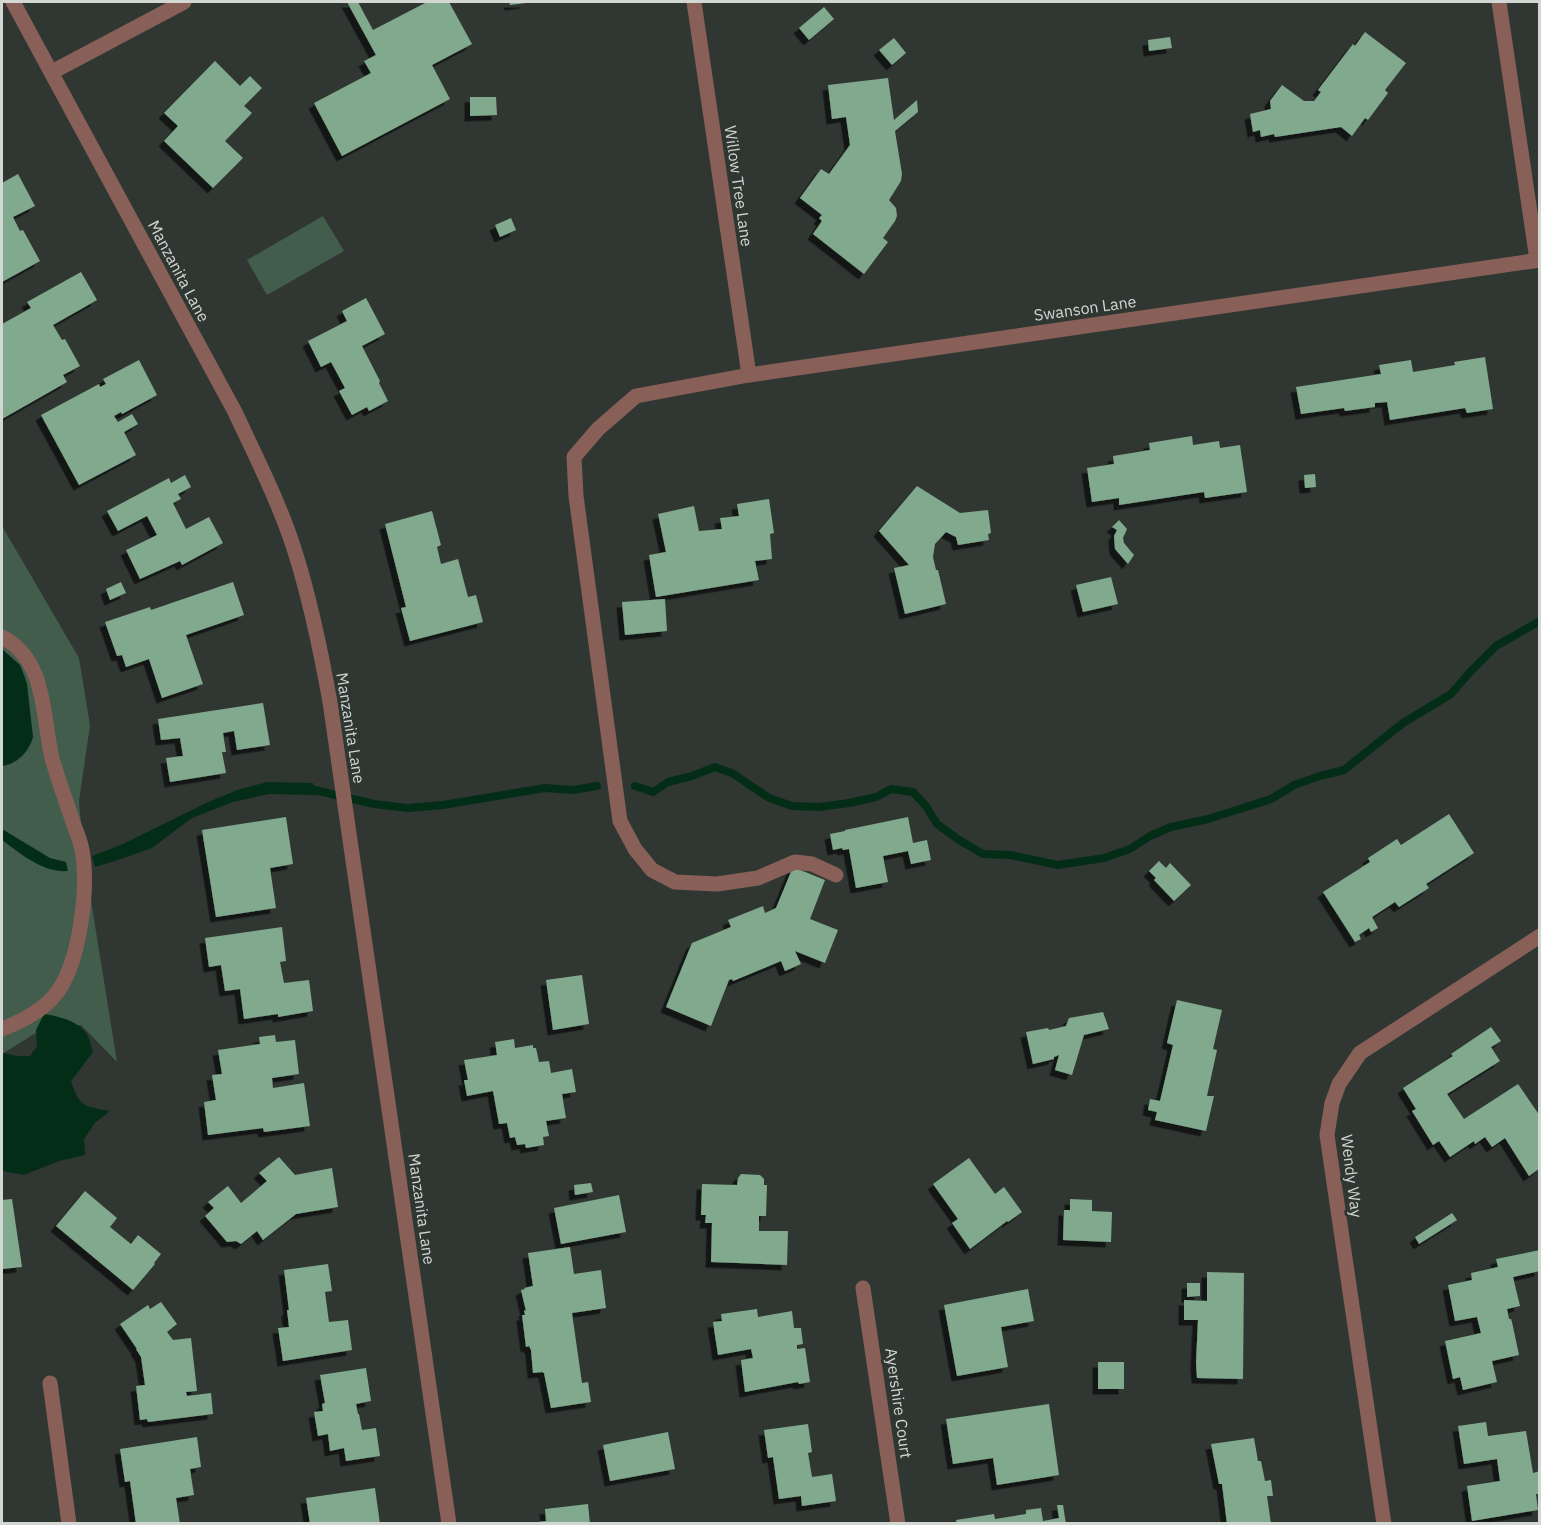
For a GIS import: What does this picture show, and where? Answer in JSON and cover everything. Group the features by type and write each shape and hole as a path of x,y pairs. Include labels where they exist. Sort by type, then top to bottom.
{"street":[{"name":"Manzanita Lane","path":"14,2 235,412 278,506 295,554 321,650 330,702 450,1524"},
{"path":"52,72 184,2"},
{"name":"Willow Tree Lane","path":"694,2 749,375"},
{"path":"1499,2 1538,260"},
{"name":"Swanson Lane","path":"836,875 813,864 795,862 758,878 717,884 675,882 652,870 635,849 621,821 576,496 574,457 598,429 636,396 749,375 1538,260"},
{"path":"2,637 21,651 32,666 39,683 51,755 81,846 84,866 79,931 71,964 64,981 55,996 41,1008 2,1029"},
{"name":"Wendy Way","path":"1384,1524 1327,1135 1332,1103 1339,1084 1360,1053 1539,936"},
{"name":"Ayershire Court","path":"863,1288 898,1524"},
{"path":"50,1383 69,1524"}],"shaded area":[{"path":"323,216 344,251 267,295 247,260"},
{"path":"2,526 79,658 90,725 79,801 83,851 117,1062 81,1025 47,1026 2,1054"},
{"path":"2,649 20,665 24,675 33,737 29,748 22,756 13,763 2,766"},
{"path":"267,782 313,783 316,795 269,794 233,802 192,818 152,848 95,867 92,856 123,844 206,803 237,790"},
{"path":"2,829 50,858 66,862 68,871 41,866 25,856 2,840"},
{"path":"44,1014 73,1022 87,1034 93,1052 71,1081 80,1101 94,1108 110,1111 95,1123 84,1139 85,1155 59,1161 24,1175 2,1171 2,1053 30,1056 37,1046 36,1030"}],"building":[{"path":"347,2 358,2 373,30 427,2 449,2 472,44 432,65 450,99 342,156 314,103 371,73 364,61 376,55"},
{"path":"509,2 526,2 526,3 510,5"},
{"path":"824,7 834,19 809,40 799,28"},
{"path":"1365,32 1406,63 1385,90 1388,93 1368,120 1365,118 1352,136 1341,127 1275,137 1274,134 1261,137 1260,130 1253,132 1250,114 1271,109 1270,101 1282,85 1304,101 1314,101 1321,92 1318,90"},
{"path":"1170,37 1172,48 1149,51 1148,40"},
{"path":"894,38 906,53 892,65 879,50"},
{"path":"215,61 240,86 250,76 262,88 244,106 252,113 225,141 243,158 213,188 164,141 178,126 164,113"},
{"path":"888,78 894,120 917,100 918,112 895,131 902,174 901,181 889,200 896,208 897,216 883,238 888,242 864,274 813,234 822,221 819,218 822,215 800,198 821,169 829,174 850,145 846,117 832,119 828,85"},
{"path":"470,97 496,97 497,115 470,116"},
{"path":"18,174 35,206 13,217 40,261 2,282 2,183"},
{"path":"511,218 516,230 500,237 495,225"},
{"path":"81,272 97,300 53,325 62,340 65,339 80,366 63,375 67,382 2,419 2,324 31,308 27,302"},
{"path":"366,298 385,334 362,346 388,401 369,411 367,407 352,415 339,391 345,388 331,362 321,367 308,341 347,321 342,311"},
{"path":"1485,357 1493,409 1467,413 1465,408 1390,420 1387,402 1375,403 1375,407 1345,411 1344,408 1301,414 1296,387 1381,374 1379,365 1411,360 1413,372"},
{"path":"139,360 157,395 114,416 118,422 132,414 138,424 124,432 136,455 79,485 41,415 99,384 100,387 106,384 103,379"},
{"path":"1192,436 1193,445 1219,441 1220,448 1240,445 1247,492 1205,498 1204,492 1119,505 1119,498 1092,502 1087,468 1114,464 1113,456 1150,450 1149,443"},
{"path":"1315,474 1316,487 1305,488 1304,475"},
{"path":"185,475 191,487 178,494 181,499 173,503 186,529 209,517 223,543 182,565 180,561 140,579 126,550 157,535 147,516 118,531 107,511 169,478 171,483"},
{"path":"917,486 960,513 988,510 991,533 988,534 989,540 958,545 956,537 946,532 935,544 933,557 946,604 905,614 894,568 909,565 879,531"},
{"path":"769,499 774,533 770,534 772,559 755,561 759,580 656,597 649,555 666,552 658,514 694,506 699,531 722,529 720,518 739,516 737,504"},
{"path":"432,511 441,545 437,547 441,564 458,559 468,597 476,595 483,622 410,641 401,608 406,607 385,524"},
{"path":"1119,520 1127,529 1123,538 1124,543 1134,555 1128,564 1115,549 1114,536 1117,530 1112,527"},
{"path":"1111,577 1118,604 1083,612 1076,585"},
{"path":"121,582 126,593 110,600 106,589"},
{"path":"233,582 244,615 186,635 203,684 162,698 149,659 126,667 122,655 117,656 105,622 150,607 151,610"},
{"path":"665,599 667,631 625,635 622,602"},
{"path":"263,703 270,745 237,750 234,731 223,733 226,752 222,752 226,773 170,782 166,758 183,756 180,738 161,740 158,719"},
{"path":"1449,814 1474,853 1426,884 1429,888 1399,907 1395,902 1372,917 1378,928 1371,932 1369,928 1359,935 1361,939 1355,942 1323,892 1370,862 1368,858 1397,839 1401,845"},
{"path":"286,817 293,864 270,868 276,908 216,917 202,830"},
{"path":"908,817 913,843 927,840 931,860 911,864 908,851 883,856 888,882 856,888 849,849 833,850 830,834"},
{"path":"1159,861 1166,868 1170,863 1191,885 1174,901 1154,880 1156,878 1149,871"},
{"path":"793,867 825,880 810,919 838,930 825,963 795,951 801,964 785,971 781,961 733,981 729,980 711,1026 666,1007 692,943 731,927 728,920 763,906 765,913 776,908"},
{"path":"282,927 286,961 280,962 284,983 309,980 313,1011 278,1017 278,1014 244,1019 240,989 225,991 221,965 209,967 205,938"},
{"path":"582,975 589,1024 553,1030 546,980"},
{"path":"1177,1000 1222,1010 1213,1049 1217,1050 1207,1096 1214,1096 1206,1131 1155,1120 1157,1112 1148,1110 1150,1099 1160,1101 1173,1045 1167,1043"},
{"path":"1103,1012 1109,1029 1084,1035 1072,1075 1055,1070 1059,1055 1054,1059 1033,1064 1026,1032 1066,1026 1069,1018"},
{"path":"1491,1027 1501,1041 1491,1047 1500,1061 1447,1094 1464,1119 1518,1084 1540,1116 1540,1168 1529,1176 1505,1138 1492,1147 1485,1137 1475,1144 1474,1141 1450,1157 1439,1141 1433,1145 1412,1111 1416,1109 1403,1088 1453,1056 1451,1054"},
{"path":"275,1035 276,1042 295,1040 299,1074 272,1078 273,1088 304,1083 310,1126 264,1132 263,1128 208,1135 204,1102 216,1100 212,1075 222,1074 218,1050 260,1044 259,1037"},
{"path":"514,1039 515,1048 533,1045 533,1048 536,1048 539,1062 549,1061 551,1073 572,1069 576,1092 562,1094 566,1118 546,1121 549,1136 543,1137 544,1145 526,1148 525,1144 517,1145 515,1137 510,1138 507,1123 499,1124 493,1091 467,1096 464,1080 468,1080 464,1060 497,1055 495,1042"},
{"path":"279,1157 295,1175 332,1168 338,1207 296,1214 263,1240 257,1231 241,1244 236,1241 227,1242 205,1216 214,1208 208,1202 228,1186 241,1203 267,1181 259,1173"},
{"path":"969,1158 995,1194 1004,1187 1022,1212 970,1249 952,1223 958,1219 933,1184"},
{"path":"741,1174 760,1175 764,1179 764,1185 767,1185 766,1216 759,1216 759,1231 788,1231 787,1265 711,1262 712,1223 705,1223 706,1215 701,1215 702,1184 737,1185"},
{"path":"591,1183 593,1192 575,1195 574,1185"},
{"path":"85,1191 117,1218 110,1227 131,1244 138,1235 161,1254 133,1290 56,1226"},
{"path":"619,1195 626,1232 561,1244 554,1208"},
{"path":"12,1199 22,1267 2,1269 2,1200"},
{"path":"1070,1199 1092,1200 1092,1211 1112,1212 1111,1242 1063,1240 1064,1210 1070,1210"},
{"path":"1452,1213 1457,1220 1419,1244 1415,1237"},
{"path":"570,1247 574,1274 601,1270 606,1308 572,1313 582,1383 588,1382 591,1402 551,1408 544,1373 533,1373 531,1350 529,1346 526,1347 522,1315 525,1315 524,1310 526,1311 521,1290 533,1286 528,1253"},
{"path":"1540,1250 1540,1271 1513,1277 1520,1306 1507,1309 1519,1355 1492,1361 1497,1382 1463,1390 1460,1377 1453,1379 1445,1341 1481,1333 1477,1317 1455,1321 1448,1285 1472,1280 1471,1273 1498,1267 1496,1259"},
{"path":"328,1264 332,1291 325,1292 329,1322 348,1320 352,1350 283,1361 278,1328 289,1327 284,1270"},
{"path":"1207,1272 1244,1273 1243,1379 1197,1378 1198,1320 1184,1320 1184,1300 1207,1301"},
{"path":"1187,1283 1200,1283 1200,1296 1187,1297"},
{"path":"1028,1289 1034,1321 1001,1327 1008,1367 957,1376 944,1305"},
{"path":"161,1302 177,1324 167,1332 173,1340 191,1338 197,1391 186,1392 187,1396 211,1393 213,1414 148,1422 147,1419 140,1420 136,1386 145,1385 141,1357 120,1324 148,1305 150,1309"},
{"path":"757,1309 758,1317 792,1311 794,1328 801,1328 803,1344 797,1345 797,1349 805,1348 810,1382 799,1384 798,1382 745,1392 741,1360 753,1358 751,1349 718,1355 713,1322 722,1321 721,1314"},
{"path":"1098,1362 1124,1362 1124,1389 1098,1389"},
{"path":"366,1368 371,1401 356,1404 362,1430 376,1428 380,1456 346,1461 344,1448 330,1451 328,1434 318,1436 314,1412 323,1411 322,1404 325,1403 320,1375"},
{"path":"1049,1404 1059,1475 997,1485 993,1458 953,1464 946,1419"},
{"path":"1486,1422 1488,1436 1526,1431 1533,1473 1540,1471 1540,1494 1536,1494 1538,1510 1472,1521 1467,1486 1500,1481 1497,1459 1464,1464 1458,1426"},
{"path":"808,1424 812,1452 808,1453 812,1477 832,1474 836,1501 802,1506 801,1496 779,1499 773,1457 768,1458 764,1430"},
{"path":"668,1432 675,1469 610,1481 603,1445"},
{"path":"197,1437 201,1467 190,1469 194,1495 176,1498 180,1524 136,1524 130,1481 125,1482 120,1449"},
{"path":"1254,1438 1258,1461 1261,1461 1265,1481 1271,1480 1273,1496 1267,1496 1271,1524 1227,1524 1222,1484 1219,1484 1211,1444"},
{"path":"375,1488 380,1524 310,1524 306,1498"},
{"path":"588,1504 590,1524 538,1524 538,1522 546,1521 545,1509"},
{"path":"1057,1505 1063,1505 1066,1524 957,1524 956,1520 994,1514 995,1519 1026,1514 1026,1510 1041,1508 1043,1521 1059,1518"}],"waterway":[{"path":"635,786 653,792 668,782 715,767 732,773 769,798 792,806 819,807 849,803 876,797 891,789 913,792 926,806 937,824 983,854 1010,855 1058,865 1104,858 1130,849 1150,836 1171,827 1208,819 1271,799 1294,785 1344,770 1403,723 1451,694 1496,646 1540,621"},
{"path":"306,788 374,804 408,808 443,805 545,788 573,790 597,786"}]}
